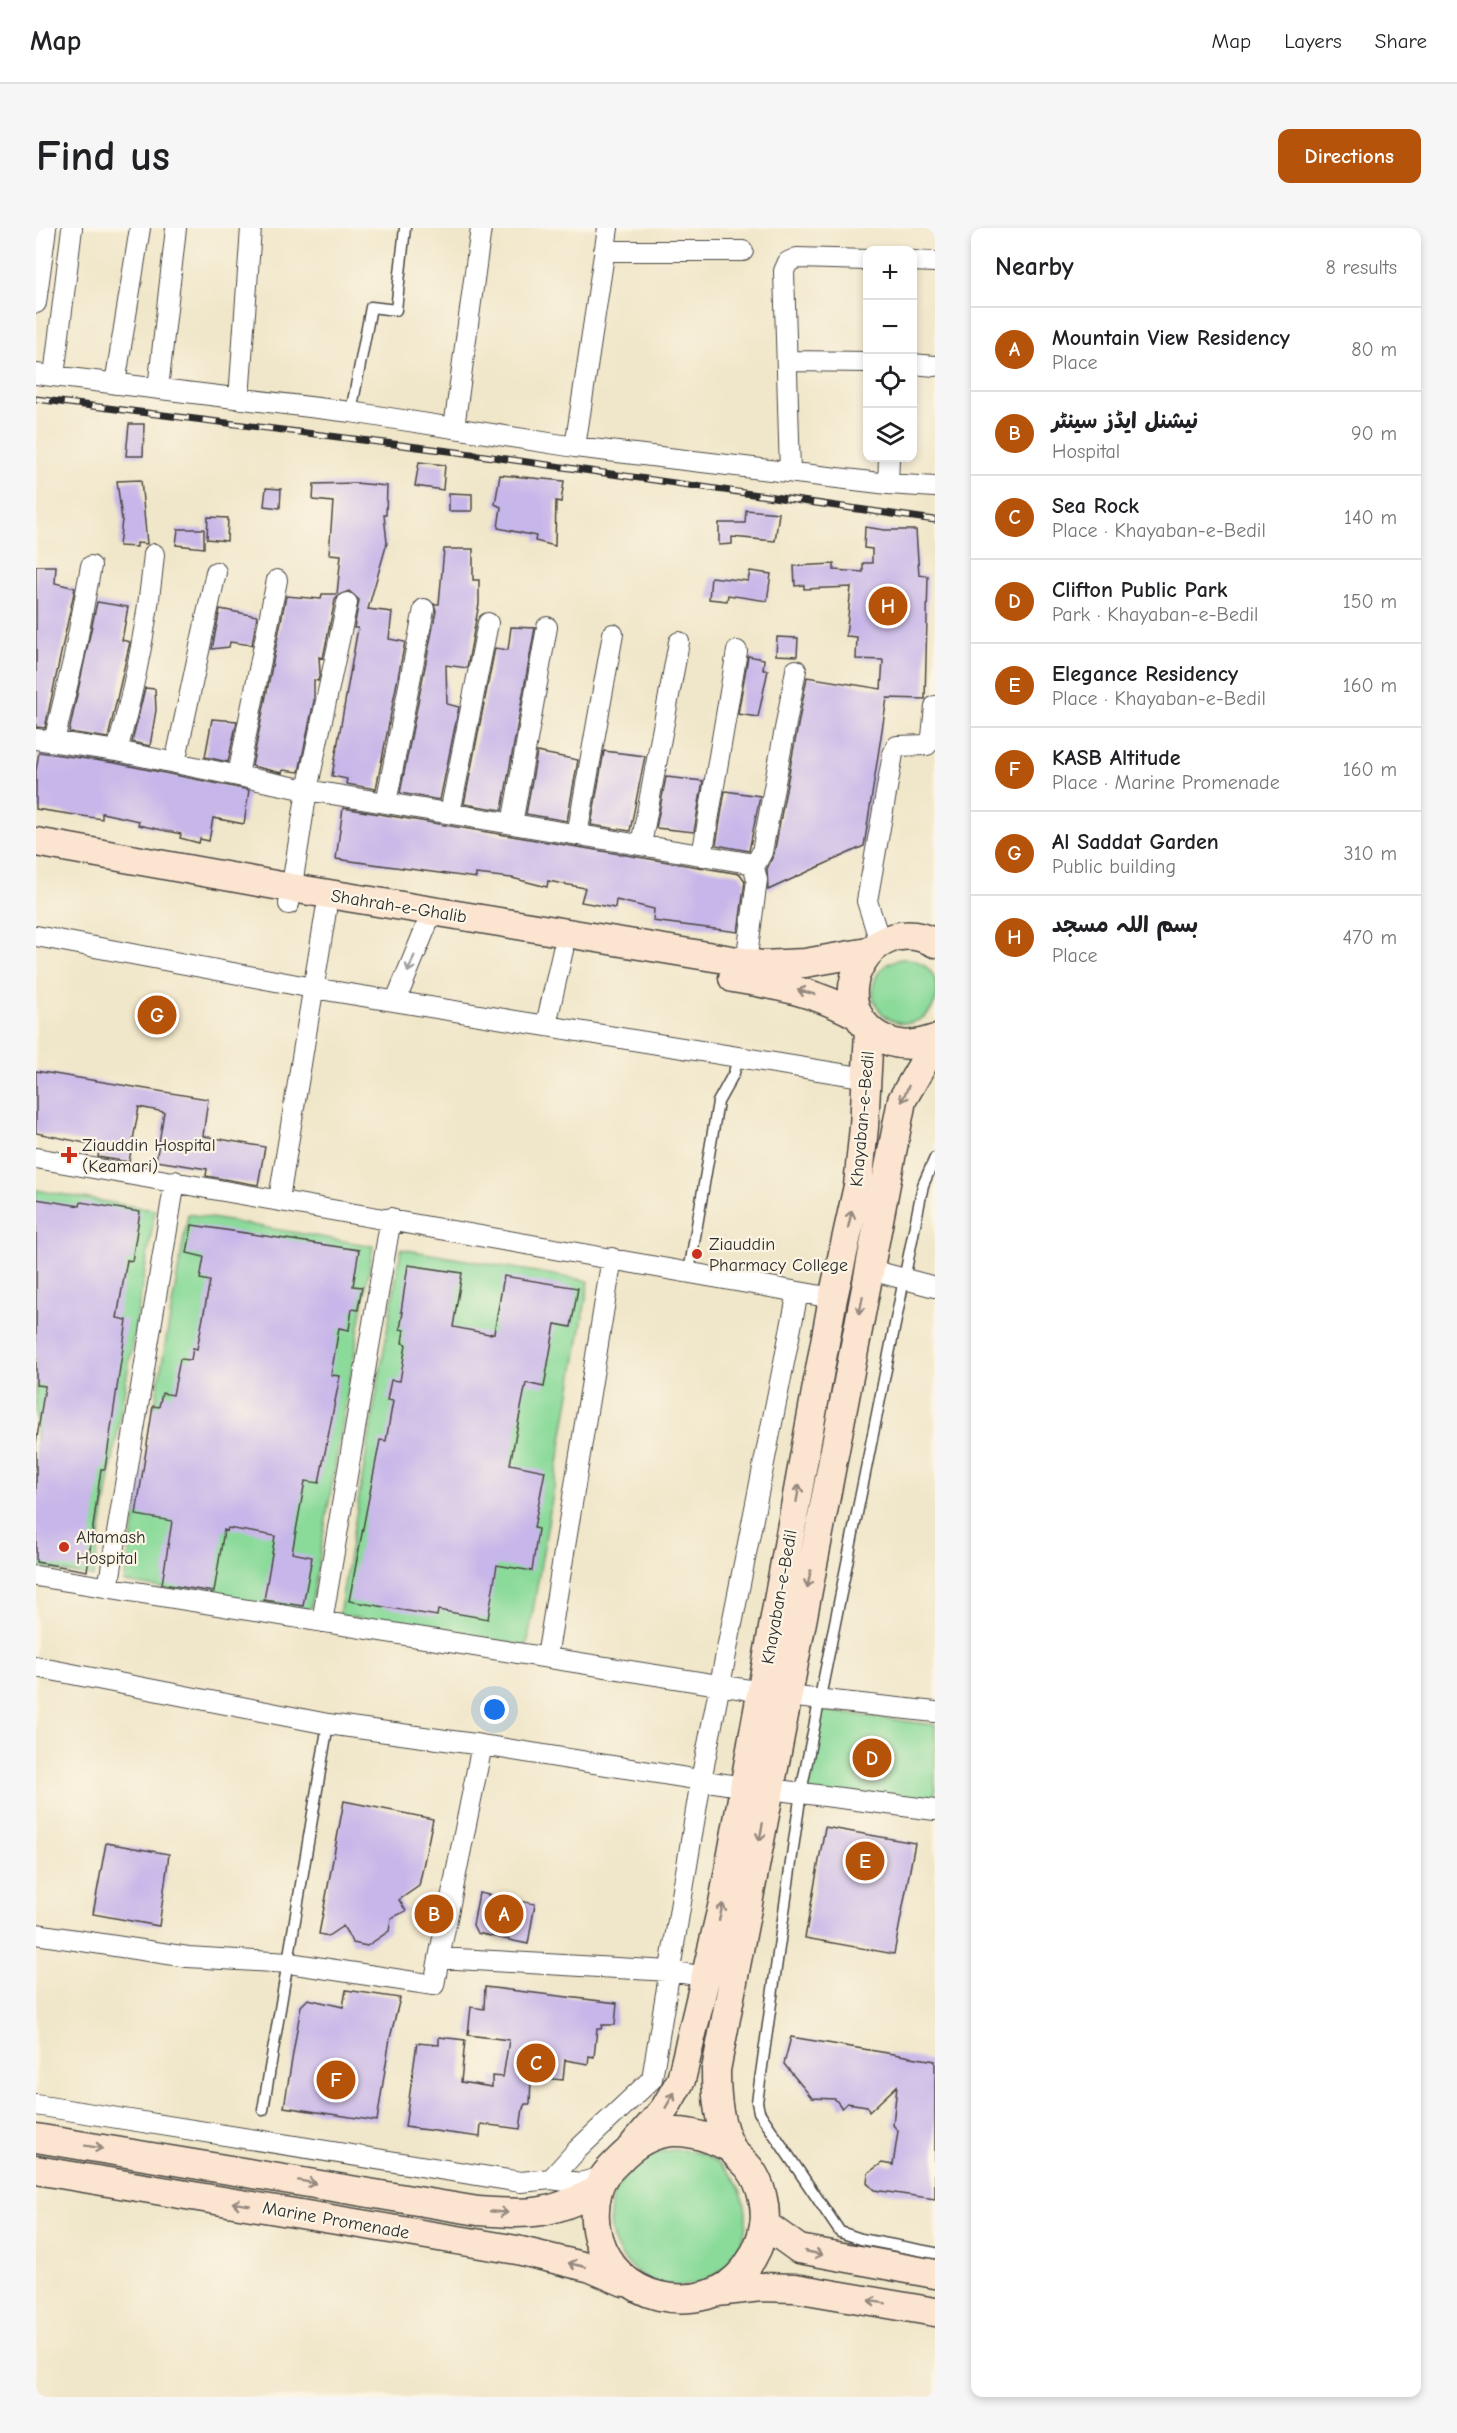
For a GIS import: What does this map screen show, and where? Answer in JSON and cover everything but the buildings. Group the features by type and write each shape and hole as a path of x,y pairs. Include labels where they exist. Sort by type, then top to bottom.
{"main road":[{"name":"Shahrah-e-Ghalib","path":"36,842 290,896 326,911 563,950 750,969"},
{"name":"Shahrah-e-Ghalib","path":"36,861 290,896 750,969"},
{"path":"750,969 805,963 874,947 908,935 934,938"},
{"name":"Khayaban-e-Bedil","path":"732,2149 716,2104 716,2070 757,1788 774,1694 834,1298 858,1186 867,1078 864,1024 853,994 856,972 874,947"},
{"path":"750,969 830,1000 891,1044 915,1046 935,1041"},
{"name":"Khayaban-e-Bedil","path":"774,1694 902,1100 935,1041"},
{"name":"Khayaban-e-Bedil","path":"633,2145 665,2109 681,2080 723,1903 757,1788"},
{"path":"716,2292 740,2275 757,2251 764,2224 762,2196 751,2170 732,2149 707,2136 682,2131 657,2134 633,2145 600,2183 595,2209 598,2238 611,2265 632,2285 658,2297 688,2300 716,2292 761,2287 795,2288 935,2312"},
{"name":"Marine Promenade","path":"36,2138 478,2211 540,2213 561,2208 600,2183"},
{"name":"Marine Promenade","path":"36,2170 517,2250 591,2268 632,2285"},
{"path":"764,2224 799,2249 935,2274"}],"street":[{"path":"36,303 46,228"},
{"path":"72,228 45,375 351,412 575,447 888,484 935,487"},
{"path":"115,384 140,228"},
{"path":"158,389 176,228"},
{"path":"239,399 251,228"},
{"path":"454,428 482,228"},
{"path":"575,447 608,228"},
{"path":"604,251 743,251"},
{"path":"790,472 784,271 788,262 797,258 863,260"},
{"path":"917,261 935,262"},
{"path":"788,361 863,362"},
{"path":"917,364 935,366"},
{"path":"888,484 889,462"},
{"path":"117,751 139,668 150,604 154,554"},
{"path":"91,566 45,740 117,751 307,790 749,863 754,867 757,880 750,969"},
{"path":"175,763 216,572"},
{"path":"238,775 277,580"},
{"path":"290,896 307,790 347,603"},
{"path":"386,803 424,609"},
{"path":"450,813 488,623"},
{"path":"512,824 547,627"},
{"path":"577,835 613,634"},
{"path":"641,845 679,642"},
{"path":"702,856 737,651"},
{"path":"754,867 762,852 796,670"},
{"path":"874,947 867,901 893,754 897,746 927,744 932,737 935,706"},
{"path":"279,1199 326,911"},
{"path":"396,1000 426,927"},
{"path":"36,936 314,988 867,1078"},
{"path":"546,1025 563,950"},
{"path":"36,1158 391,1218 834,1298"},
{"path":"108,1588 175,1181"},
{"path":"322,1622 391,1218"},
{"path":"546,1657 612,1258"},
{"path":"867,1269 903,1281 935,1287"},
{"path":"551,2179 577,2150 652,2079 701,1780 798,1292"},
{"path":"36,1576 820,1701 935,1712"},
{"path":"36,1667 328,1724 482,1745 757,1788 935,1810"},
{"path":"36,1934 188,1957 289,1963 434,1985 482,1745"},
{"path":"439,1958 670,1971 706,1977"},
{"path":"36,2105 521,2182 551,2179 600,2183"}],"lane":[{"path":"351,412 370,306 396,310 405,228"},
{"path":"689,1272 718,1102 734,1074 738,1057"},
{"path":"935,1158 923,1185 801,1792 758,2093 759,2112 840,2232 861,2239 935,2253"},
{"path":"262,2110 289,1963 328,1724"}],"green space":[{"path":"899,959 911,959 928,968 935,979 937,991 935,1003 928,1014 911,1023 899,1023 887,1018 878,1009 873,997 873,985 878,973 887,964"},
{"path":"36,1190 155,1210 93,1577 36,1567"},
{"path":"188,1214 373,1246 310,1613 124,1582"},
{"path":"401,1249 589,1281 527,1646 339,1615"},
{"path":"819,1710 935,1725 935,1809 801,1792"},
{"path":"678,2150 704,2155 716,2161 726,2170 735,2180 741,2192 746,2218 741,2244 735,2256 726,2266 716,2275 704,2281 678,2286 652,2281 640,2275 630,2266 621,2256 615,2244 610,2218 615,2192 621,2180 630,2170 640,2161 652,2155"}],"railway":[{"path":"36,399 457,452 935,520"}],"place":[{"name":"بسم اللہ مسجد","path":"888,606"},
{"name":"Al Saddat Garden","path":"157,1015"},
{"name":"Ziauddin Hospital (Keamari)","path":"69,1155"},
{"name":"Ziauddin Pharmacy College","path":"697,1254"},
{"name":"Altamash Hospital","path":"64,1547"},
{"name":"Clifton Public Park","path":"872,1758"},
{"name":"Elegance Residency","path":"865,1861"},
{"name":"نیشنل ایڈز سینٹر","path":"434,1914"},
{"name":"Mountain View Residency","path":"504,1914"},
{"name":"Sea Rock","path":"536,2063"},
{"name":"KASB Altitude","path":"336,2080"}]}
